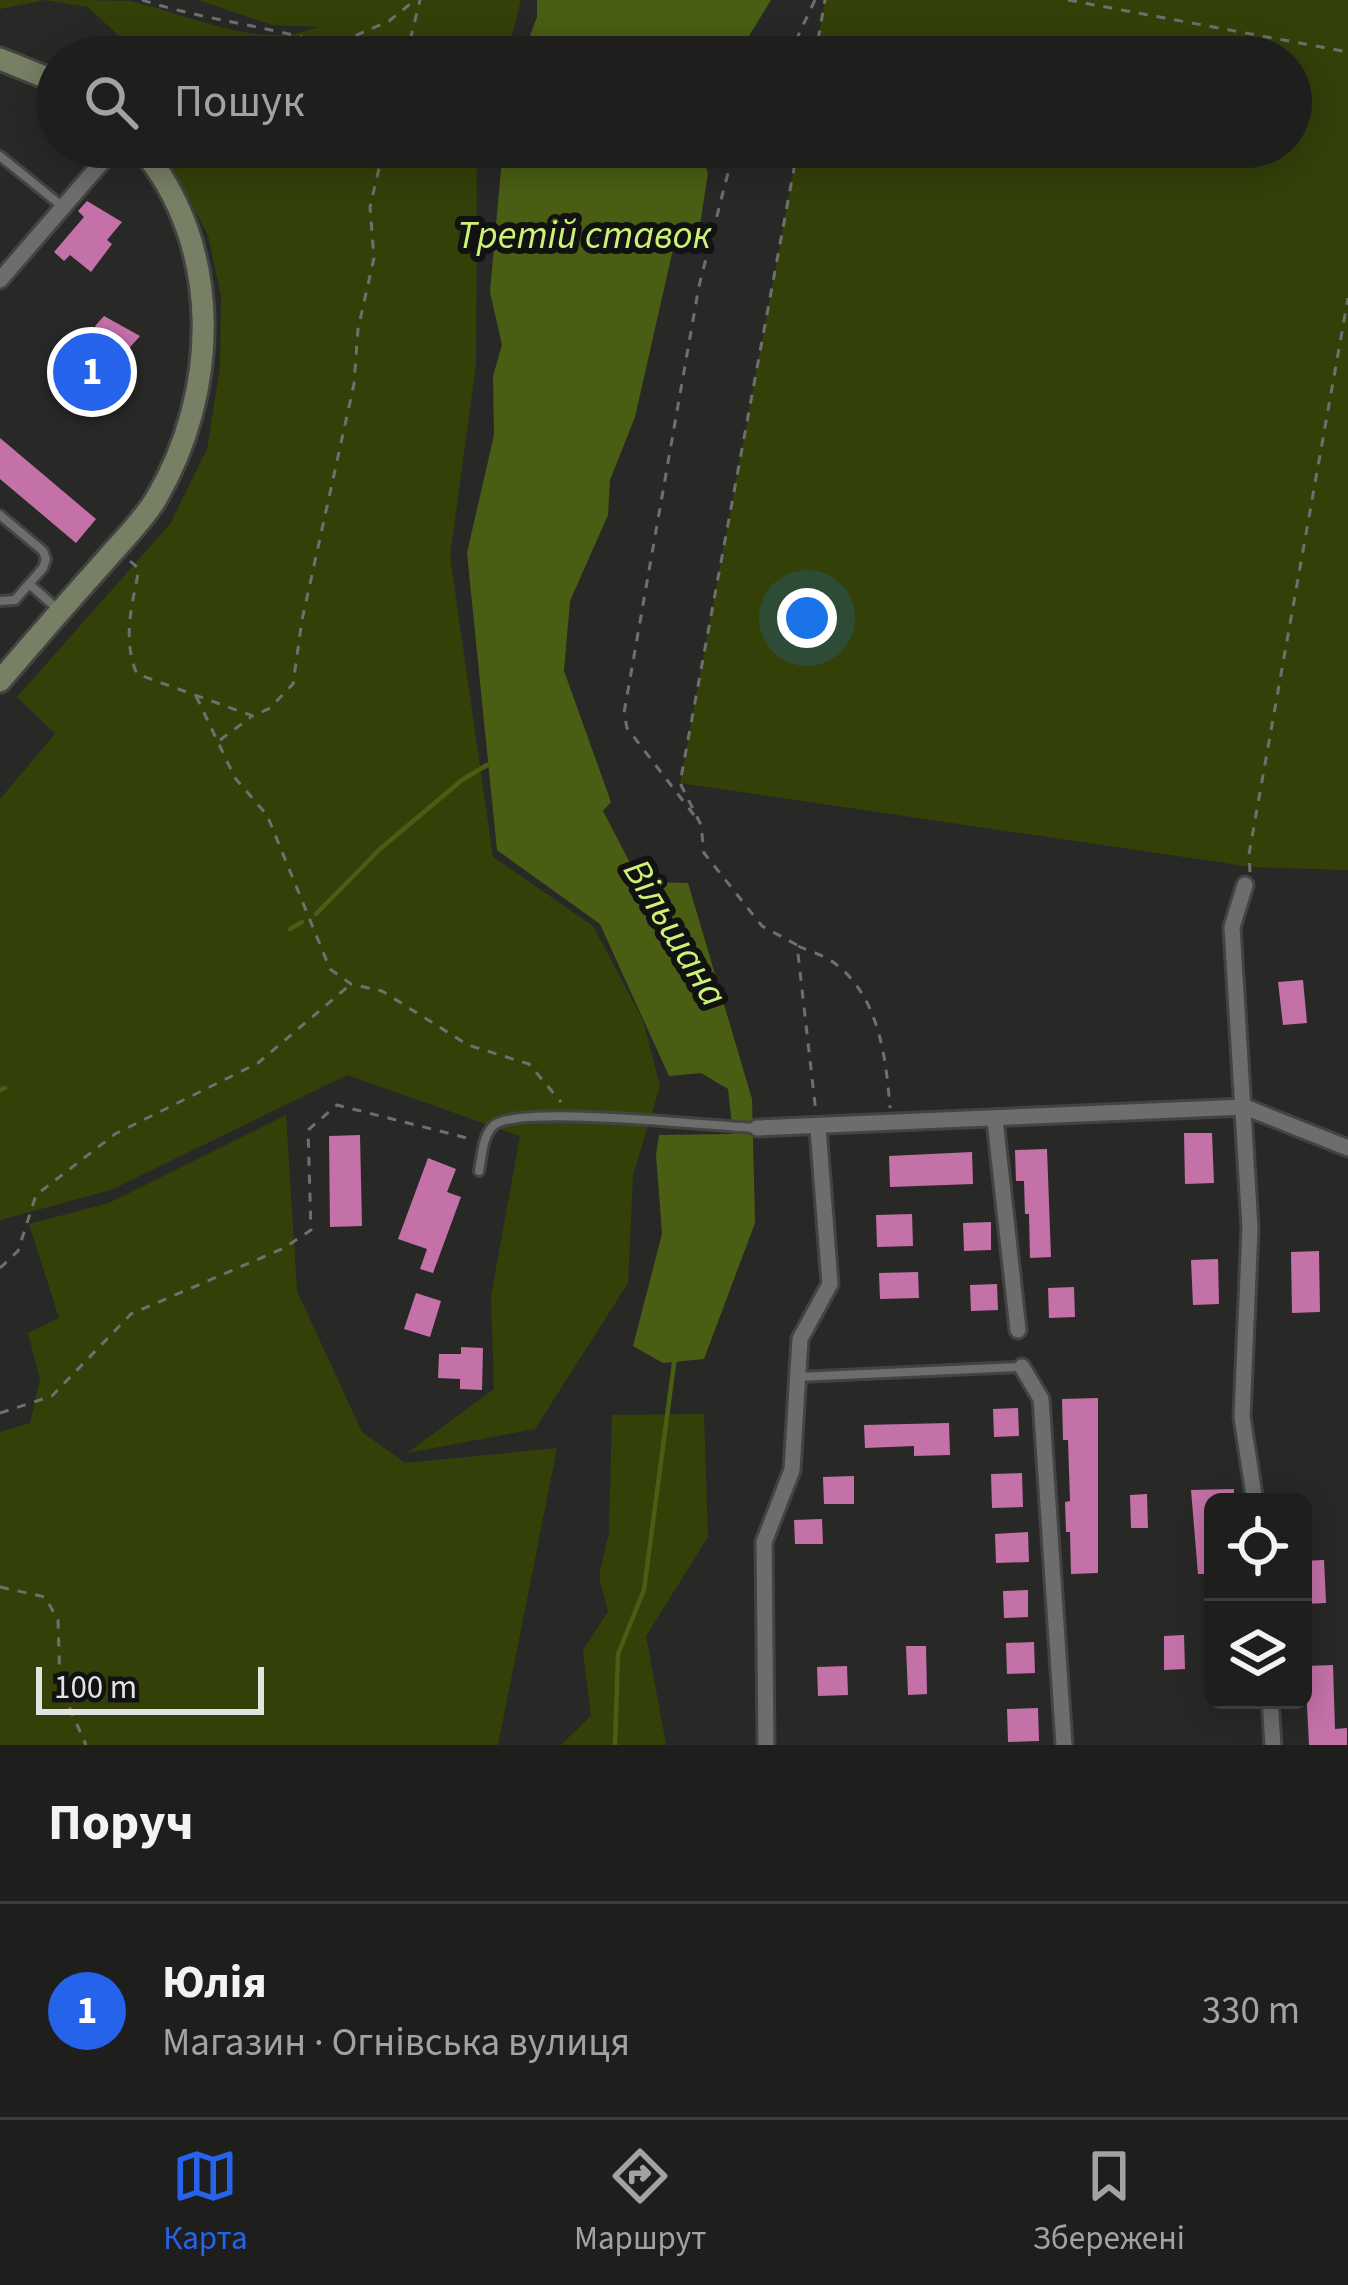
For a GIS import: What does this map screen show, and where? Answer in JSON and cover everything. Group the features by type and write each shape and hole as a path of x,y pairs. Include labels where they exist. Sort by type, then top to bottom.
{"street":[{"path":"0,59 36,74"},
{"path":"0,280 97,168"},
{"path":"0,681 154,503 187,438 202,370 202,297 192,238 158,168"},
{"path":"1245,884 1232,927 1250,1228 1242,1396 1255,1493"},
{"path":"757,1128 1245,1107 1348,1148"},
{"path":"995,1120 1018,1330"},
{"path":"766,1745 764,1542 793,1470 800,1339 830,1283 818,1128"},
{"path":"1022,1367 1041,1399 1064,1745"},
{"path":"1271,1709 1273,1745"}],"lane":[{"path":"0,156 63,207"},
{"path":"0,514 43,550 46,560 15,600 0,601"},
{"path":"29,584 60,611"},
{"path":"479,1171 484,1141 494,1125 514,1117 573,1116 757,1128"},
{"path":"797,1377 1022,1367"}],"path":[{"path":"142,0 301,36"},
{"path":"353,36 389,21 418,0"},
{"path":"410,36 418,0"},
{"path":"798,36 815,0"},
{"path":"819,36 826,0"},
{"path":"1069,0 1262,36"},
{"path":"1312,45 1348,52"},
{"path":"218,742 270,708 293,684 302,620 354,384 358,329 374,258 370,207 379,168"},
{"path":"701,825 627,728 624,712 700,286 730,168"},
{"path":"794,168 680,783 701,825 704,854 762,926 833,962 856,986 886,1054 891,1125"},
{"path":"1252,867 1253,831 1348,298"},
{"path":"116,548 139,569 129,621 129,656 137,674 253,716"},
{"path":"195,695 235,778 267,815 330,969 351,984 382,991 468,1045 529,1064 573,1116"},
{"path":"797,945 818,1128"},
{"path":"0,1268 18,1251 36,1195 116,1134 258,1063 351,984"},
{"path":"0,1414 52,1396 131,1314 284,1248 311,1230 308,1130 337,1105 484,1141"},
{"path":"0,1587 44,1597 58,1620 60,1686 86,1745"}],"shaded area":[{"path":"0,0 32,0 45,0 0,9"},
{"path":"45,0 130,1 224,28 272,35 318,27 272,25 198,0 521,0 512,36 119,36 88,7"},
{"path":"825,0 1348,0 1348,870 1252,867 680,783 794,168 1312,168 1312,36 819,36"},
{"path":"172,168 477,168 476,364 450,556 493,857 593,926 643,1020 660,1086 633,1175 628,1283 535,1429 407,1453 494,1389 491,1296 520,1136 347,1075 111,1190 0,1220 0,799 55,734 17,697 170,524 207,449 220,367 221,296 208,235"},
{"path":"286,1115 297,1291 362,1432 405,1463 557,1448 498,1745 0,1745 0,1432 30,1423 40,1379 28,1333 59,1318 29,1224 109,1203"},
{"path":"704,1414 708,1537 646,1636 666,1745 561,1745 591,1716 583,1650 608,1612 599,1576 609,1533 612,1415"}],"water":[{"path":"537,0 771,0 749,36 530,36"},
{"name":"Третій ставок","path":"501,168 706,168 698,238 692,229 676,236 635,417 610,480 608,515 570,601 564,671 611,802 603,811 640,882 688,883 752,1099 755,1223 704,1359 663,1363 633,1346 662,1234 656,1155 659,1135 733,1134 728,1089 701,1073 669,1076 600,924 497,850 467,553 494,435 493,376 502,345 490,292"}],"building":[{"path":"87,201 122,222 91,272 70,255 64,261 54,252 84,217 78,211"},
{"path":"104,316 140,336 124,354 129,358 108,387 88,369 82,376 71,367 102,332 95,326"},
{"path":"0,438 96,519 76,543 0,479"},
{"path":"1303,980 1307,1023 1283,1025 1278,982"},
{"path":"1184,1133 1212,1133 1214,1183 1185,1184"},
{"path":"360,1135 362,1226 330,1227 329,1136"},
{"path":"1047,1149 1051,1257 1030,1258 1029,1214 1025,1214 1024,1181 1016,1181 1015,1150"},
{"path":"972,1152 973,1184 890,1187 889,1156"},
{"path":"428,1158 456,1169 447,1192 461,1197 433,1273 420,1269 427,1249 398,1239"},
{"path":"912,1214 913,1246 877,1247 876,1215"},
{"path":"991,1222 991,1250 964,1251 963,1223"},
{"path":"1319,1251 1320,1312 1292,1313 1291,1252"},
{"path":"1218,1259 1219,1304 1193,1305 1191,1260"},
{"path":"918,1272 919,1298 880,1299 879,1273"},
{"path":"997,1284 998,1310 971,1311 970,1285"},
{"path":"1074,1287 1075,1317 1049,1318 1048,1288"},
{"path":"416,1293 441,1301 430,1337 404,1329"},
{"path":"461,1347 483,1348 482,1390 460,1389 460,1379 438,1378 439,1354 461,1354"},
{"path":"1098,1398 1098,1573 1071,1574 1065,1502 1070,1501 1068,1440 1063,1440 1062,1399"},
{"path":"1018,1408 1019,1436 994,1437 993,1409"},
{"path":"949,1423 950,1455 914,1456 914,1446 865,1448 864,1425"},
{"path":"1022,1473 1023,1507 992,1508 991,1474"},
{"path":"854,1476 854,1504 824,1504 823,1477"},
{"path":"1234,1489 1234,1493 1204,1493 1204,1574 1198,1574 1191,1490"},
{"path":"1147,1494 1148,1528 1131,1528 1130,1495"},
{"path":"822,1519 823,1544 795,1544 794,1520"},
{"path":"1028,1532 1029,1562 996,1563 995,1534"},
{"path":"1324,1560 1326,1603 1312,1604 1312,1561"},
{"path":"1028,1590 1028,1617 1004,1618 1003,1591"},
{"path":"1184,1635 1185,1669 1164,1670 1164,1636"},
{"path":"1034,1642 1035,1673 1007,1674 1006,1643"},
{"path":"906,1646 926,1646 927,1694 908,1695"},
{"path":"1333,1665 1335,1729 1347,1728 1347,1745 1309,1745 1312,1666"},
{"path":"847,1666 848,1695 818,1696 817,1667"},
{"path":"1038,1708 1039,1741 1008,1742 1007,1709"}],"waterway":[{"path":"316,914 380,849 462,780 487,765"},
{"path":"290,929 302,922"},
{"path":"0,1090 5,1088"},
{"name":"Вільшана","path":"615,1745 618,1654 644,1590 675,1356"}],"place":[{"name":"Юлія","path":"92,372"}]}
